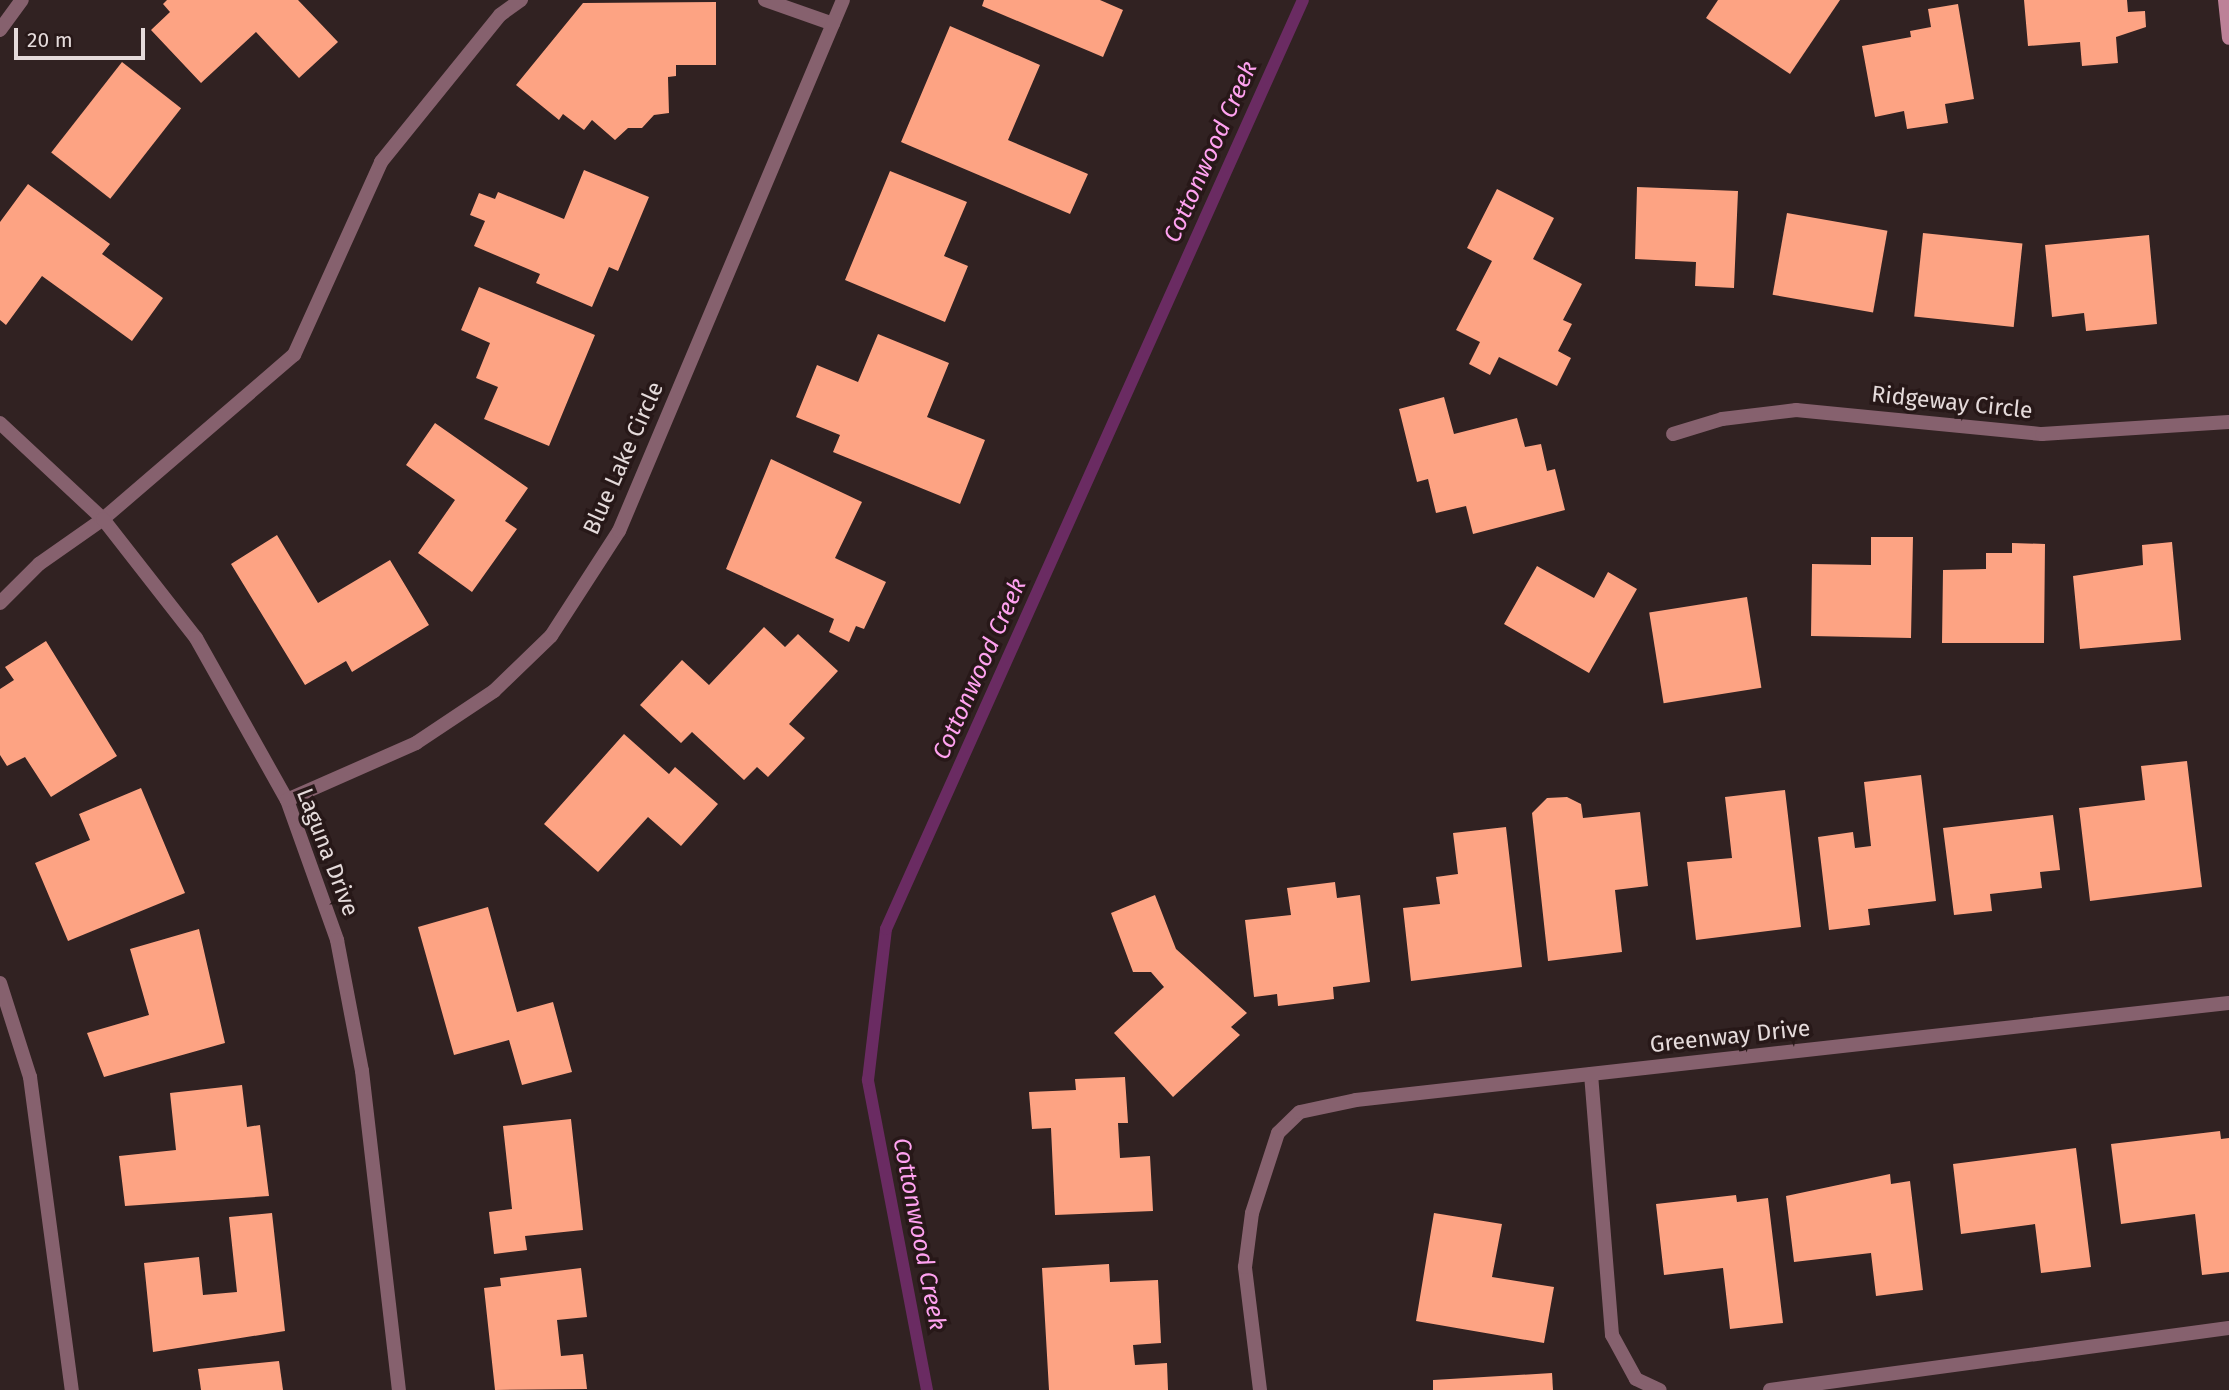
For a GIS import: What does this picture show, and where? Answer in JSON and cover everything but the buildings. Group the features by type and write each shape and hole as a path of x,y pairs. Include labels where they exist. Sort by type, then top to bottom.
{"street":[{"path":"0,30 22,0"},
{"path":"0,604 38,564 103,519 294,355 381,162 500,15 521,0"},
{"path":"765,0 833,24"},
{"name":"Blue Lake Circle","path":"287,800 415,743 494,691 551,636 619,531 843,0"},
{"path":"2225,0 2229,38"},
{"name":"Ridgeway Circle","path":"1673,434 1722,419 1796,410 2042,434 2229,422"},
{"name":"Laguna Drive","path":"0,423 103,519 196,638 287,800 337,940 359,1058 399,1390"},
{"path":"0,983 30,1077 72,1390"},
{"name":"Greenway Drive","path":"1260,1390 1245,1267 1252,1213 1278,1133 1300,1112 1591,1074 2229,1003"},
{"path":"1591,1074 1612,1335 1636,1379 1660,1390"},
{"path":"1770,1390 2229,1328"}],"waterway":[{"name":"Cottonwood Creek","path":"927,1390 868,1080 886,929 1303,0"}]}
